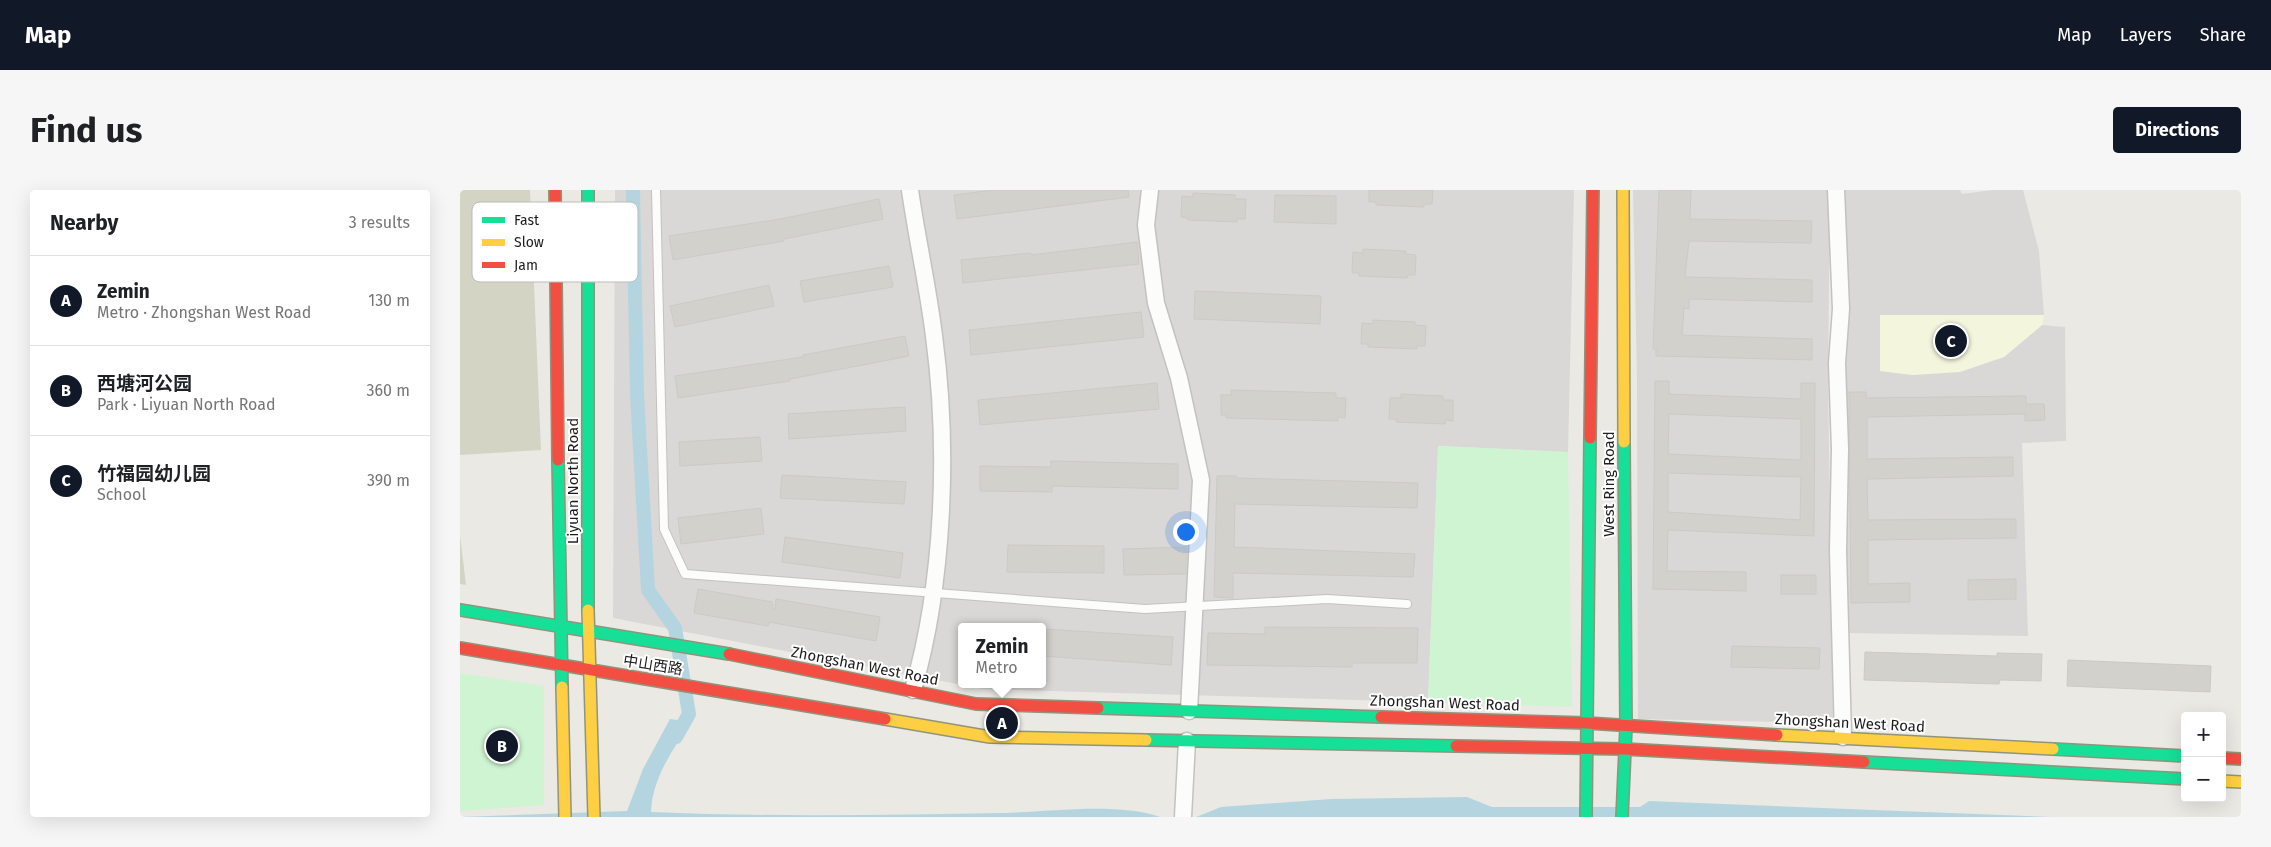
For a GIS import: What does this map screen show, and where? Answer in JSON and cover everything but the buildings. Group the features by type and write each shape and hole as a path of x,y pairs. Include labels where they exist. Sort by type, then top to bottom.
{"main road":[{"name":"West Ring Road","path":"1586,817 1593,190"},
{"name":"West Ring Road","path":"1622,190 1626,727 1622,778 1622,817"},
{"name":"Liyuan North Road","path":"556,282 561,665 565,817"},
{"name":"Liyuan North Road","path":"588,282 587,630 594,817"},
{"path":"460,610 587,630"},
{"name":"中山西路","path":"587,630 708,652"},
{"path":"460,648 588,670"},
{"name":"Zhongshan West Road","path":"708,652 913,690 976,704 1586,723 1626,727 2181,756"},
{"name":"中山西路","path":"588,670 990,737 1188,741"},
{"path":"1188,741 1587,750 1624,749 2181,779"},
{"path":"2226,758 2241,759"},
{"path":"2226,781 2241,782"}],"street":[{"path":"910,190 934,336 943,440 940,529 925,650 913,690"},
{"path":"1150,190 1146,224 1156,303 1179,378 1201,480 1189,711"},
{"path":"1836,190 1841,309 1838,363 1840,448 1838,551 1844,737"},
{"path":"1183,817 1188,741"}],"lane":[{"path":"656,190 664,529 685,574 1146,609 1327,599 1407,604"}],"shaded area":[{"path":"460,190 530,190 531,202 472,202 472,282 534,282 541,450 460,455"},
{"path":"615,190 1574,190 1568,452 1438,446 1428,702 978,688 1046,688 1046,623 958,623 958,684 613,618 615,282 638,282 638,202 615,202"},
{"path":"1633,190 1830,190 1828,379 1833,723 1638,719 1637,377"},
{"path":"1842,190 1960,190 1962,194 1993,190 2023,190 2039,251 2044,315 1880,315 1880,371 1913,375 2004,357 2042,325 2065,327 2066,441 2022,443 2028,636 1845,633"},
{"path":"1880,315 2044,315 2042,325 2004,357 1960,372 1913,375 1880,371"},
{"path":"460,535 466,585 460,584"}],"green space":[{"path":"1438,446 1568,452 1572,707 1428,702"},
{"path":"460,673 544,686 544,805 460,811"}],"water":[{"path":"670,719 692,722 671,753 659,776 652,800 651,812 740,815 872,815 1104,809 1143,812 1160,817 460,817 627,811 643,769"},
{"path":"1467,797 1492,807 1640,807 1649,801 2051,817 1196,817 1221,807 1331,799"}],"waterway":[{"path":"633,190 633,202"},
{"path":"635,282 637,395 648,590 675,628 689,714 676,737"}],"traffic: fast":[{"path":"588,190 588,202"},
{"path":"588,282 588,610"},
{"path":"1586,817 1590,438"},
{"path":"1622,817 1626,727 1624,442"},
{"path":"558,460 562,687"},
{"path":"460,610 729,654"},
{"path":"1098,708 1381,717"},
{"path":"1146,740 1456,746"},
{"path":"2053,749 2181,756"},
{"path":"1864,762 2181,779"}],"traffic: slow":[{"path":"1623,190 1624,442"},
{"path":"588,610 594,817"},
{"path":"562,687 565,817"},
{"path":"885,719 990,737 1146,740"},
{"path":"1777,735 2053,749"},
{"path":"2226,781 2241,782"}],"traffic: jam":[{"path":"555,190 555,202"},
{"path":"1590,438 1593,190"},
{"path":"556,282 558,460"},
{"path":"460,648 885,719"},
{"path":"729,654 976,704 1098,708"},
{"path":"1381,717 1587,723 1777,735"},
{"path":"1456,746 1624,749 1864,762"},
{"path":"2226,758 2241,759"}],"place":[{"name":"竹福园幼儿园","path":"1951,341"},
{"name":"Zemin","path":"1002,723"},
{"name":"西塘河公园","path":"502,746"}]}
